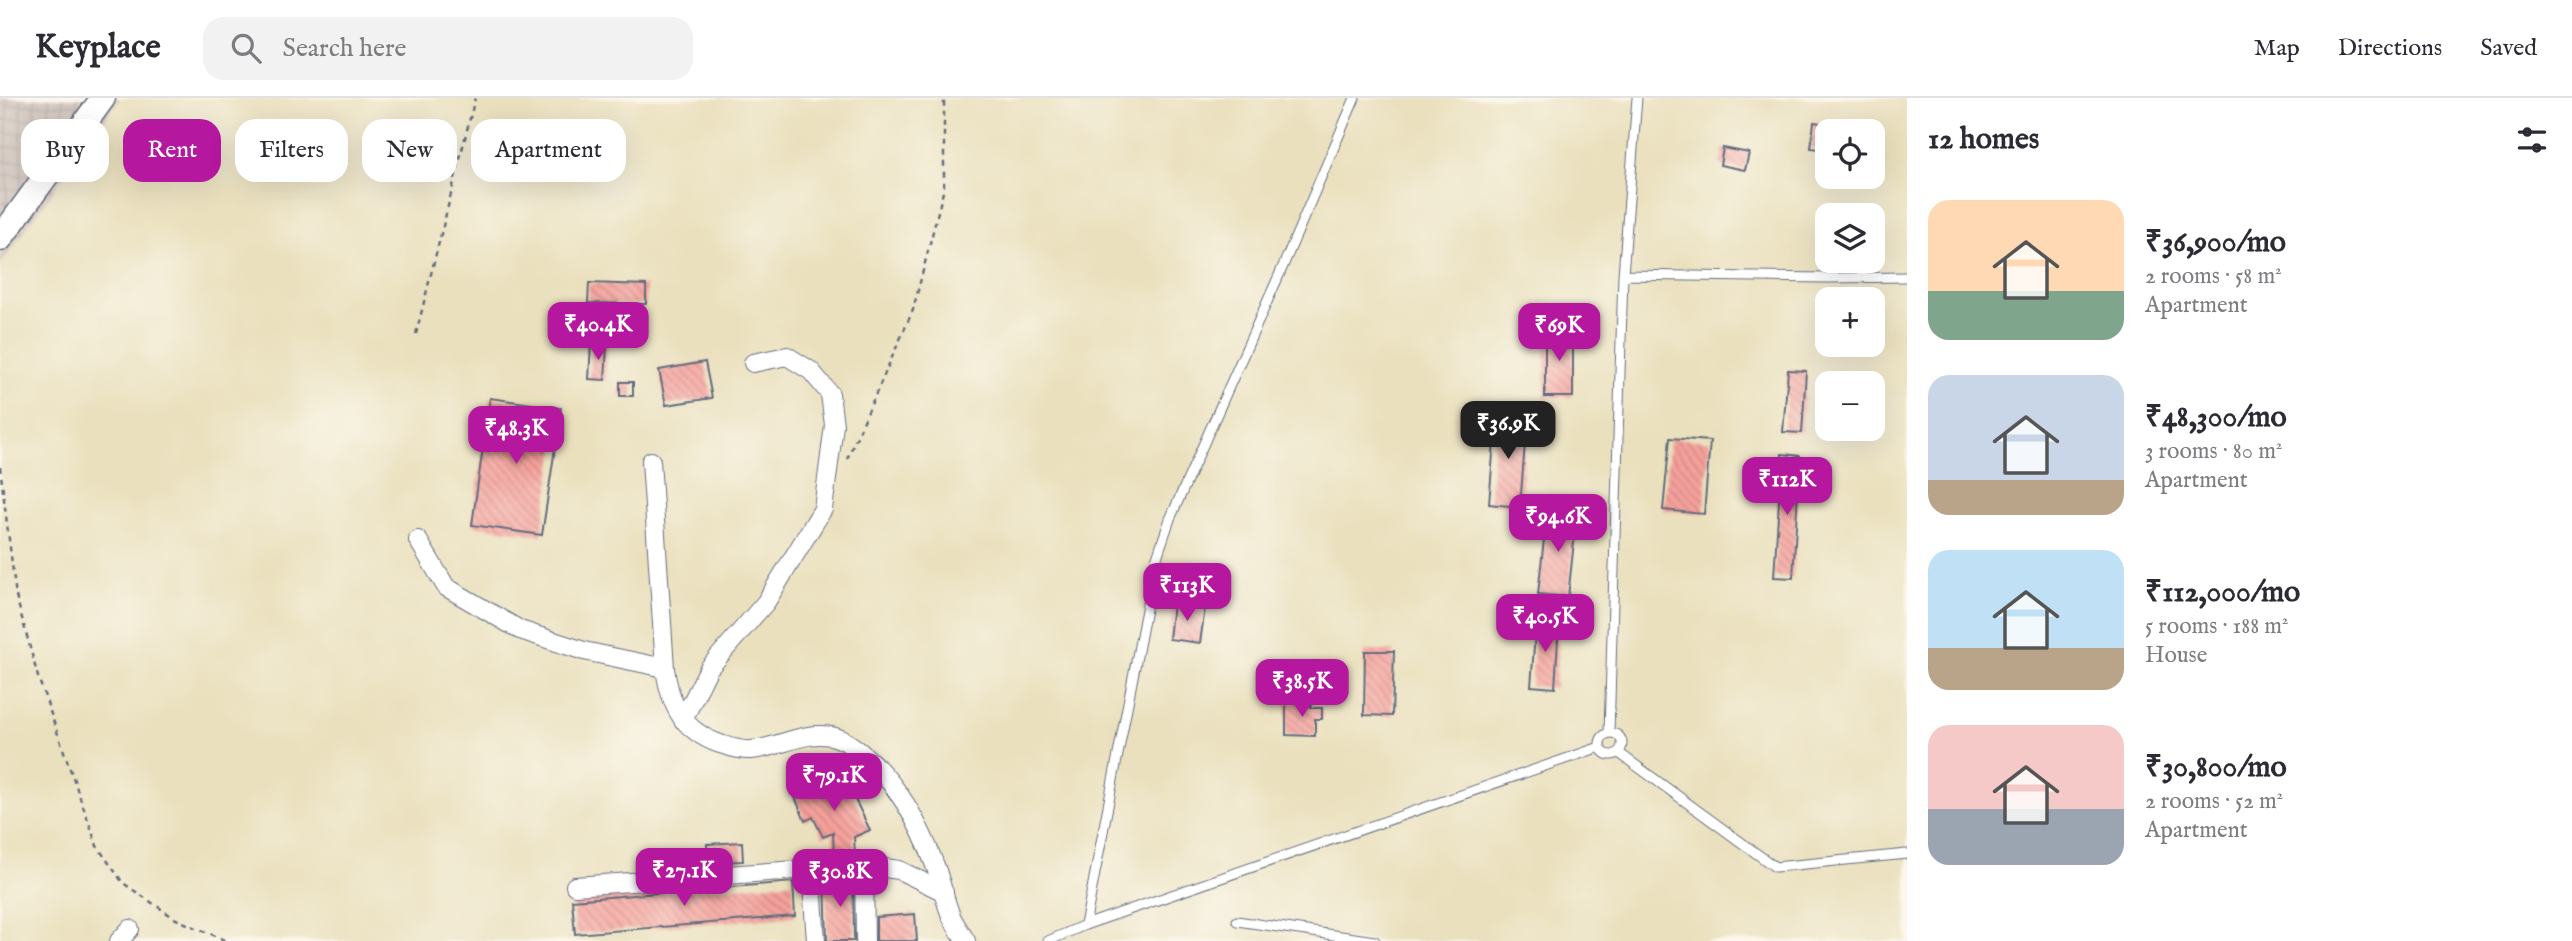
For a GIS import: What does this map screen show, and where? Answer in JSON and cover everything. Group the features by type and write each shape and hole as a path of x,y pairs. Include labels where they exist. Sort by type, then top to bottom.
{"street":[{"path":"0,239 103,98"},
{"path":"683,720 709,668 766,603 824,509 834,425 830,394 811,371 787,356 753,363"},
{"path":"651,461 665,668 668,692 683,720 701,737 733,748 751,750 808,736 835,737 855,747 879,768 899,793 918,825 952,919 967,941"},
{"path":"418,540 446,587 520,630 584,651 665,668"},
{"path":"575,886 864,864 899,870 944,892"},
{"path":"864,864 865,941"},
{"path":"811,869 816,941"}],"lane":[{"path":"1085,925 1155,563 1170,519 1355,98"},
{"path":"1637,98 1623,275 1609,733 1600,741 1600,747 1608,755 1619,753 1775,867 1907,854"},
{"path":"1623,275 1907,277"},
{"path":"1609,733 1620,736 1622,742 1619,753"},
{"path":"1048,941 1085,925 1600,747"},
{"path":"1237,921 1375,941"}],"path":[{"path":"416,334 475,98"},
{"path":"846,460 913,310 944,188 944,98"},
{"path":"0,467 16,596 38,677 97,846 123,883 176,919 227,941"}],"shaded area":[{"path":"0,98 120,98 105,119 21,119 21,182 60,182 0,265"}],"building":[{"path":"1814,122 1815,148 1811,148"},
{"path":"1723,148 1749,153 1745,170 1720,165"},
{"path":"589,283 646,285 646,304 588,303"},
{"path":"1545,329 1573,329 1573,397 1545,397"},
{"path":"591,343 607,345 605,380 589,379"},
{"path":"705,362 712,398 666,405 659,370"},
{"path":"1788,370 1806,371 1802,433 1783,432"},
{"path":"620,382 633,382 633,396 620,396"},
{"path":"490,398 561,408 542,535 472,525"},
{"path":"1496,416 1527,418 1520,507 1489,504"},
{"path":"1670,438 1710,441 1704,514 1663,510"},
{"path":"1782,454 1800,456 1793,578 1774,577"},
{"path":"1547,511 1577,514 1568,597 1538,594"},
{"path":"1173,604 1205,608 1200,643 1169,639"},
{"path":"1536,621 1559,622 1555,688 1531,686"},
{"path":"1365,651 1394,651 1392,716 1364,715"},
{"path":"1286,702 1311,703 1311,708 1322,708 1322,719 1315,719 1315,736 1286,735"},
{"path":"842,773 870,830 854,837 855,854 834,856 833,833 823,837 813,817 805,821 794,795"},
{"path":"742,842 743,861 708,862 707,844"},
{"path":"853,877 854,941 827,941 825,879"},
{"path":"793,882 795,916 575,934 572,900"},
{"path":"915,914 917,941 876,941 876,917"}]}
